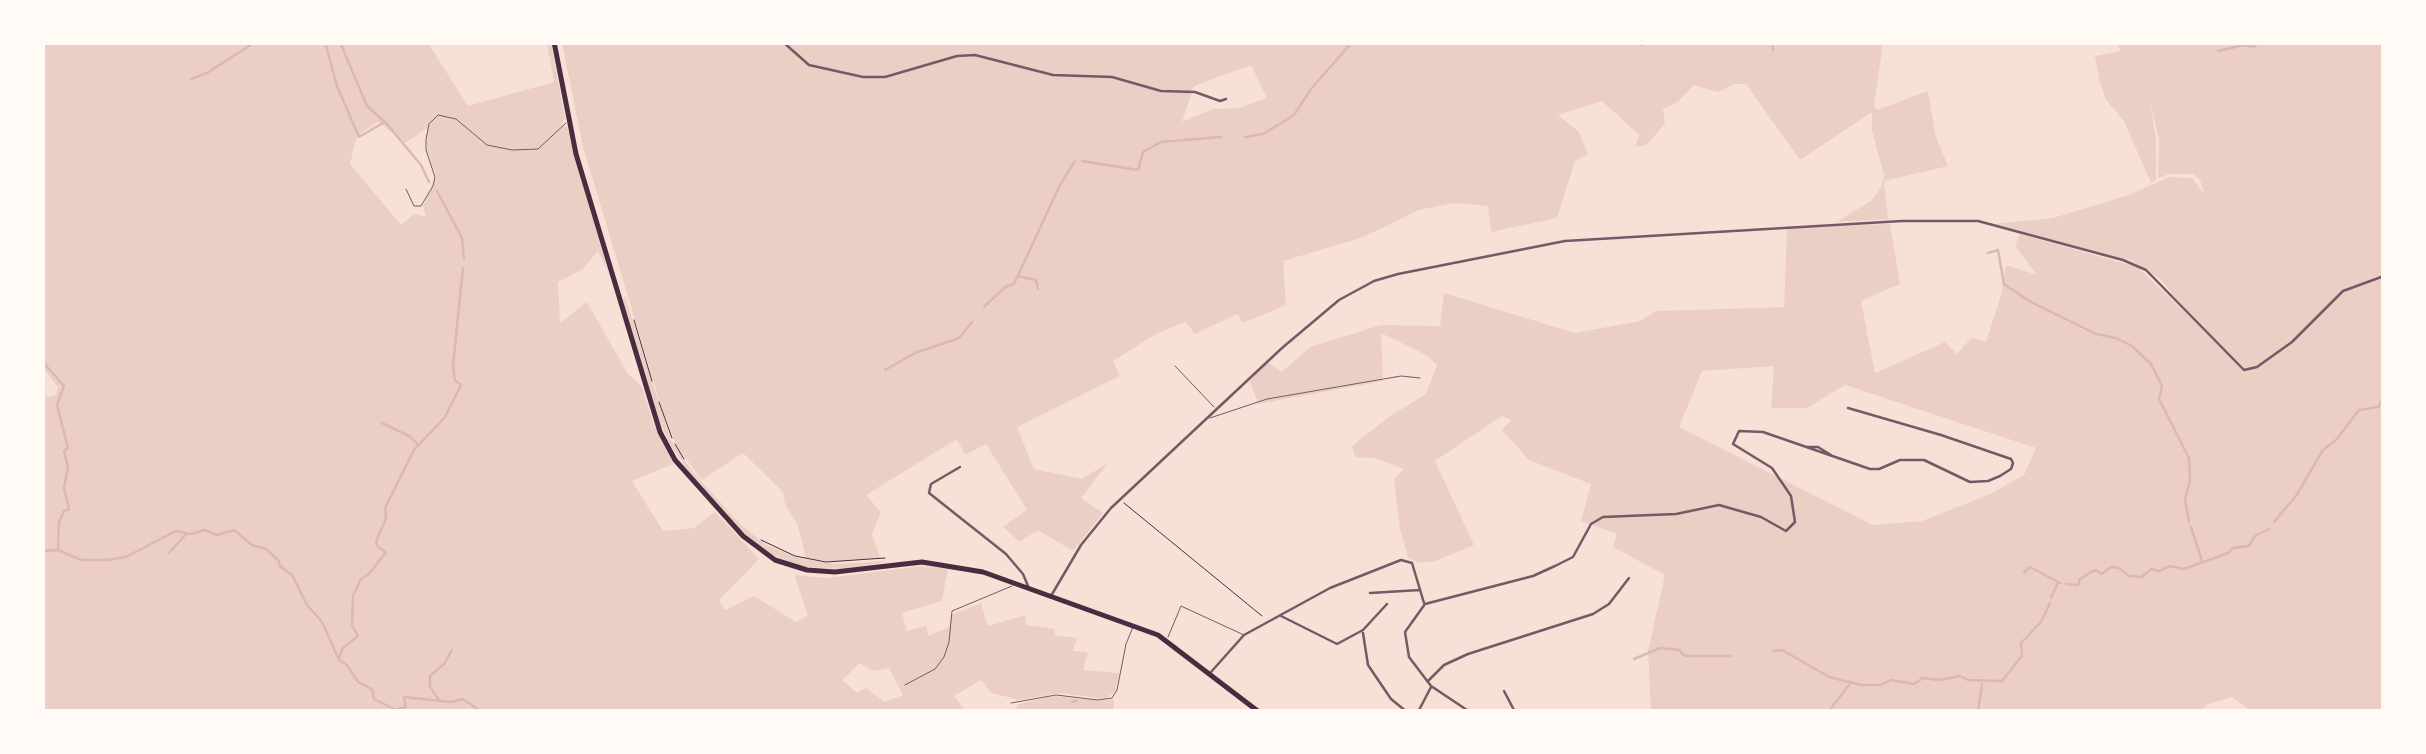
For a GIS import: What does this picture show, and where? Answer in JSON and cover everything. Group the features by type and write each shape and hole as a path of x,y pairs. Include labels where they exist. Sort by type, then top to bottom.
{"main road":[{"path":"554,42 568,121 660,432 675,460 754,546 780,562 808,570 835,572 930,562 971,569 1167,640 1259,712"}],"street":[{"path":"783,42 809,65 863,76 884,76 957,56 979,55 1053,76 1112,77 1161,90 1195,92 1220,101 1226,98"},
{"path":"1051,596 1080,545 1120,500 1306,325 1356,290 1398,274 1565,241 1915,220 1986,223 2124,260 2146,270 2244,370 2256,367 2292,342 2343,291 2384,276"},
{"path":"1470,712 1427,682 1412,661 1404,640 1406,629 1425,604 1533,576 1555,566 1573,557 1591,524 1602,518 1676,514 1719,505 1774,522 1786,531 1795,522 1795,509 1782,480 1772,468 1749,456 1732,440 1740,430 1786,439 1806,448 1818,446 1834,458 1870,469 1917,458 1970,482 2000,476 2011,470 2014,463 1848,408"},
{"path":"960,467 931,484 929,493 1006,554 1024,574 1027,588"},
{"path":"1211,673 1244,635 1330,588 1401,560 1412,563 1425,604"},
{"path":"1427,682 1444,665 1468,654 1593,614 1609,604 1629,578"},
{"path":"1370,593 1422,590"},
{"path":"1279,616 1337,644 1363,631 1387,604"},
{"path":"1363,631 1368,665 1391,699 1406,712"},
{"path":"1418,712 1432,686"},
{"path":"1504,691 1515,712"}],"lane":[{"path":"406,189 414,206 421,206 433,186 435,177 426,139 429,124 438,115 456,118 487,145 512,150 544,146 568,121"},
{"path":"1175,366 1216,410"},
{"path":"1206,419 1267,400 1402,376 1420,378"},
{"path":"905,685 935,669 944,657 950,642 952,611 1016,584"},
{"path":"1167,640 1181,606 1244,635"},
{"path":"1011,703 1056,695 1112,698 1118,690 1126,644 1134,625"}],"path":[{"path":"630,309 666,427 691,468"},
{"path":"1120,500 1268,622"},
{"path":"758,538 795,556 826,562 886,558"}],"shaded area":[{"path":"2116,42 2383,43 2383,711 2251,711 2232,697 2208,704 2199,712 1651,711 1648,651 1665,575 1613,547 1617,534 1581,521 1591,484 1529,460 1502,430 1511,420 1502,416 1435,461 1474,545 1435,561 1419,563 1408,557 1400,529 1394,480 1404,469 1376,458 1355,457 1352,446 1426,394 1437,365 1428,356 1381,333 1383,381 1258,404 1250,381 1267,362 1282,372 1310,347 1381,325 1440,326 1444,293 1575,333 1640,321 1656,311 1784,307 1787,228 1890,224 1900,284 1861,301 1875,373 1945,342 1957,354 1972,337 1986,342 2006,265 2037,275 2015,246 2020,234 2137,267 2197,323 2161,280 2133,261 1993,224 2053,218 2129,195 2169,177 2192,178 2204,194 2200,180 2193,174 2158,178 2159,140 2150,100 2156,140 2156,180 2151,183 2124,121 2106,100 2099,79 2095,56 2121,51","holes":["1774,366 1771,408 1807,408 1845,385 2036,448 2024,475 1990,494 1922,521 1873,525 1679,427 1702,371"]},
{"path":"43,43 428,43 468,106 554,82 547,43 551,43 565,118 561,124 567,127 609,275 598,251 582,270 558,282 560,323 587,302 628,374 642,387 654,425 673,464 632,481 663,531 694,528 715,512 759,559 719,600 725,610 754,596 796,622 808,615 794,575 827,578 921,566 948,569 942,601 902,613 907,631 926,626 929,636 949,627 951,615 981,603 988,626 1025,615 1026,625 1055,629 1055,635 1077,638 1073,651 1088,652 1083,670 1119,673 1115,692 1105,699 1060,693 1019,700 992,693 981,680 954,696 966,712 43,711 42,381 47,398 56,395 58,387 42,367","holes":["378,122 405,143 427,128 427,150 437,177 423,206 426,217 414,214 401,225 350,164 357,136","860,663 873,671 889,668 903,695 885,702 866,688 857,693 842,680"]},
{"path":"562,43 1883,43 1874,106 1877,110 1928,91 1936,137 1948,166 1884,181 1888,219 1837,222 1872,200 1881,187 1884,175 1872,131 1872,112 1800,160 1746,84 1735,84 1718,92 1694,85 1678,102 1663,109 1665,124 1646,145 1635,147 1639,135 1602,101 1558,115 1579,132 1588,154 1575,161 1557,218 1491,232 1488,206 1454,203 1419,210 1361,238 1283,261 1286,305 1243,323 1237,314 1195,334 1186,322 1156,334 1113,361 1120,376 1017,427 1034,469 1082,479 1108,463 1081,498 1103,513 1073,551 1038,530 1020,542 1003,527 1027,510 986,444 965,455 957,439 866,495 881,512 872,534 880,558 835,562 806,558 783,492 743,453 702,480 677,447 660,403 583,147","holes":["1251,65 1267,98 1239,108 1213,109 1182,122 1194,86"]},
{"path":"625,296 671,440 692,471 740,524 766,545 799,558 834,564 892,561 842,569 804,567 770,554 747,536 688,470 671,446 660,423"},
{"path":"1054,696 1114,699 1114,711 1003,712 1018,704"}],"waterway":[{"path":"191,79 255,42"},
{"path":"325,42 337,86 359,137 383,123"},
{"path":"340,42 367,106 421,165 429,182"},
{"path":"1245,137 1263,134 1294,115 1352,42"},
{"path":"1637,42 1642,45"},
{"path":"1772,42 1773,50"},
{"path":"2218,51 2244,45 2254,47 2258,42"},
{"path":"1082,161 1138,170 1143,152 1161,142 1221,137"},
{"path":"984,307 1005,287 1014,284 1075,161"},
{"path":"437,191 462,238 464,259"},
{"path":"1988,253 1998,250 2004,284 2096,334 2132,346 2151,364 2162,386 2159,399 2189,458 2190,481 2185,499 2189,522"},
{"path":"339,659 342,649 358,636 352,625 353,596 361,579 386,552 376,541 386,519 385,508 414,450 445,417 461,385 455,380 453,366 463,268"},
{"path":"1018,276 1036,280 1038,289"},
{"path":"885,370 915,353 959,338 972,322"},
{"path":"42,361 64,386 57,405 68,448 64,451 68,467 64,488 69,509 59,522 58,548"},
{"path":"2274,522 2296,496 2323,450 2359,410 2378,407 2384,398"},
{"path":"382,423 411,437 418,445"},
{"path":"2191,527 2202,561"},
{"path":"2066,584 2078,585 2091,572 2102,574 2111,567 2129,576 2142,577 2151,569 2184,569 2233,548 2249,546 2255,536 2269,529"},
{"path":"42,551 58,550 81,560 107,560 126,557 176,531 191,534 204,530 217,535 234,530 252,545 266,549 292,575 307,605 322,622 339,660 358,682 372,689 374,699 396,710 406,707 404,697 451,702 463,699 482,712"},
{"path":"169,553 187,533"},
{"path":"2024,573 2030,567 2060,583"},
{"path":"2051,598 2058,583"},
{"path":"1773,651 1782,650 1829,677 1861,685 1881,685 1891,680 1914,684 1923,678 1960,676 1968,680 2002,681 2022,656 2021,643 2041,622 2050,603"},
{"path":"1634,659 1660,648 1679,650 1685,656 1730,656"},
{"path":"440,701 430,687 430,676 452,650"},
{"path":"1978,712 1982,684"},
{"path":"1828,712 1849,685"},
{"path":"1072,702 1076,701"}]}
